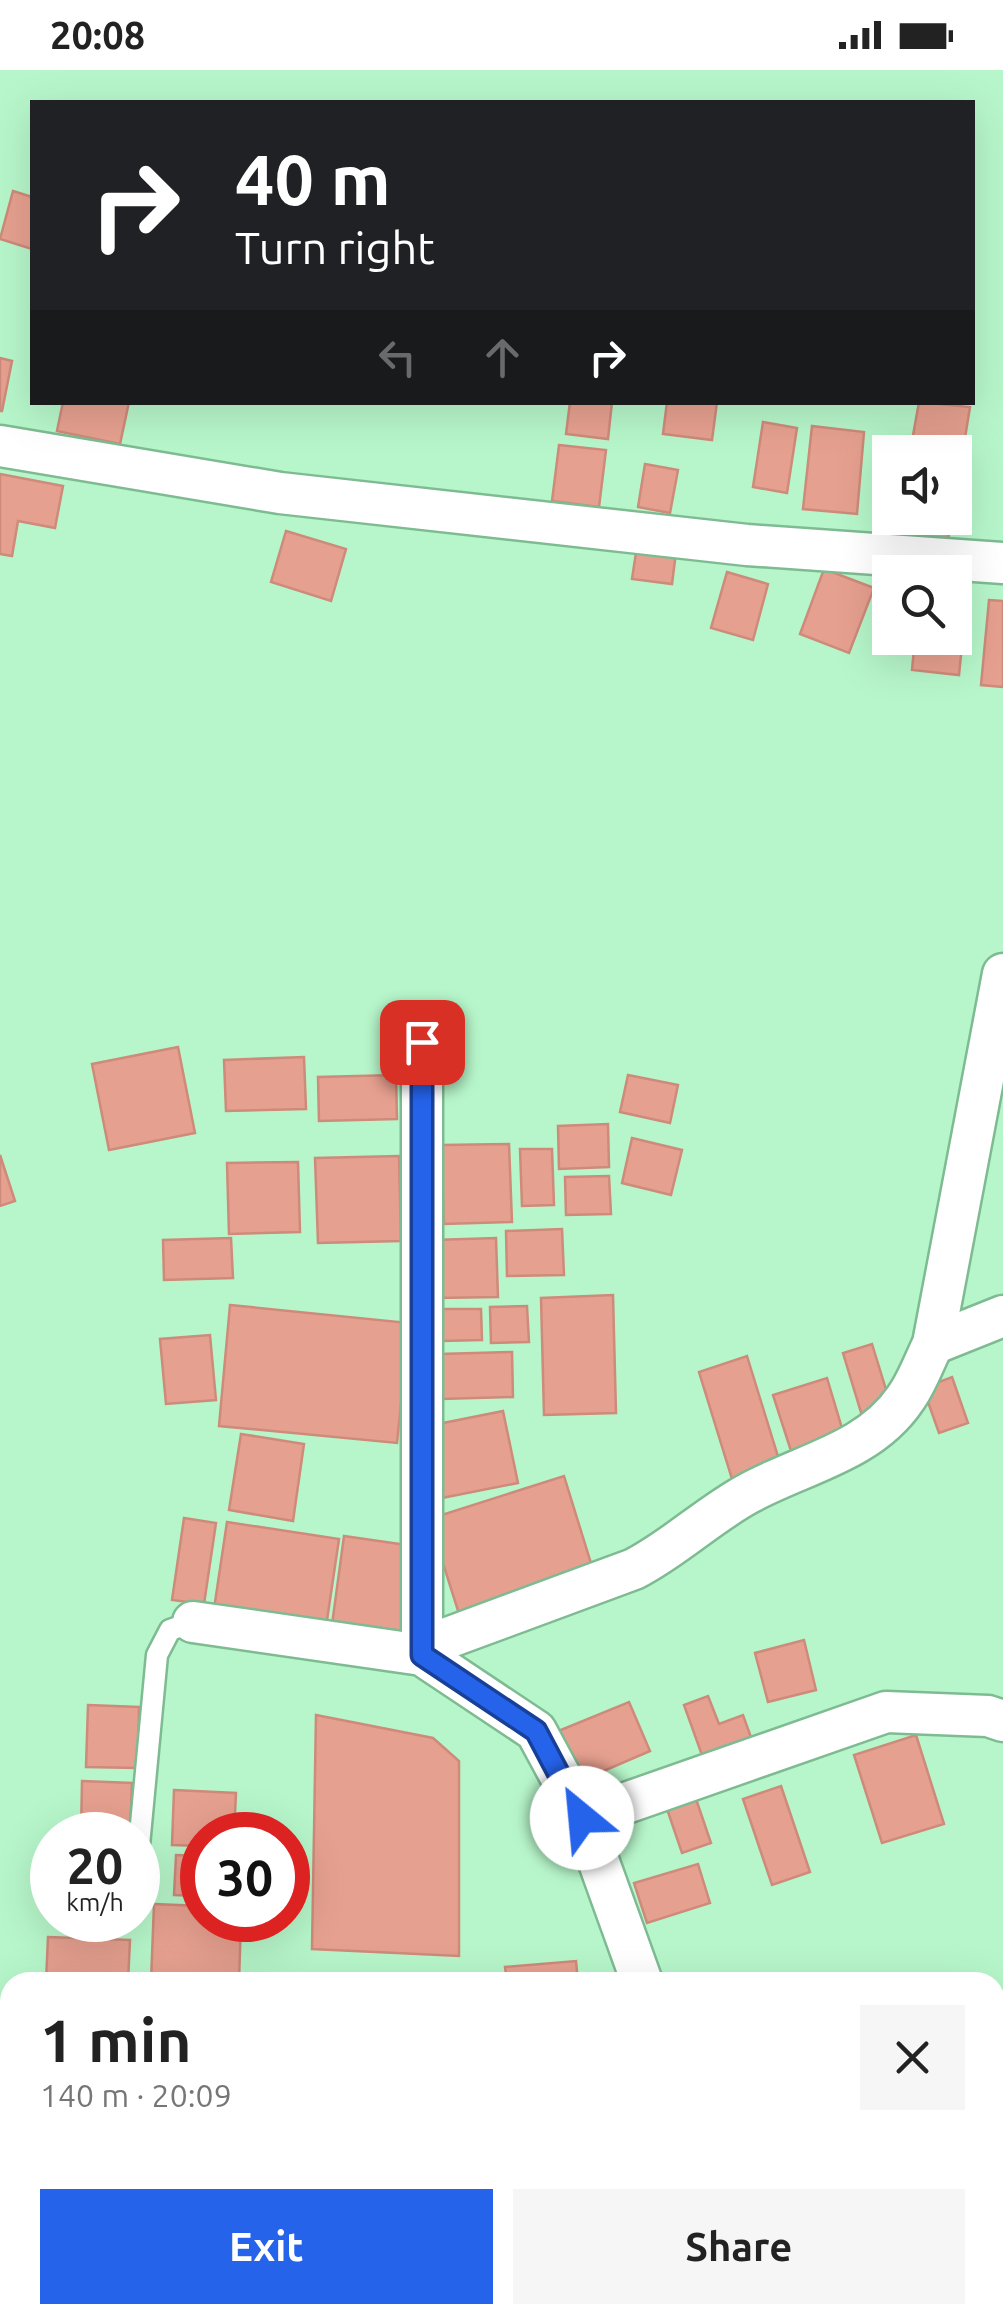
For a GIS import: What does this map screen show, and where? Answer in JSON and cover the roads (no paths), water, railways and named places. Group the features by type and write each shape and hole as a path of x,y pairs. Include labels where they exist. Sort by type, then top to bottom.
{"street":[{"path":"0,446 300,495 746,545 1003,563"},
{"path":"422,1655 442,1640 634,1569 664,1554 750,1492 864,1439 906,1398 933,1344 1003,974"},
{"path":"422,1042 422,1655"},
{"path":"933,1344 1003,1316"},
{"path":"192,1622 422,1655 536,1731 582,1818 638,1972"},
{"path":"582,1818 886,1712 988,1716 1003,1721"}],"lane":[{"path":"142,1812 157,1656 170,1630 192,1622"}]}
